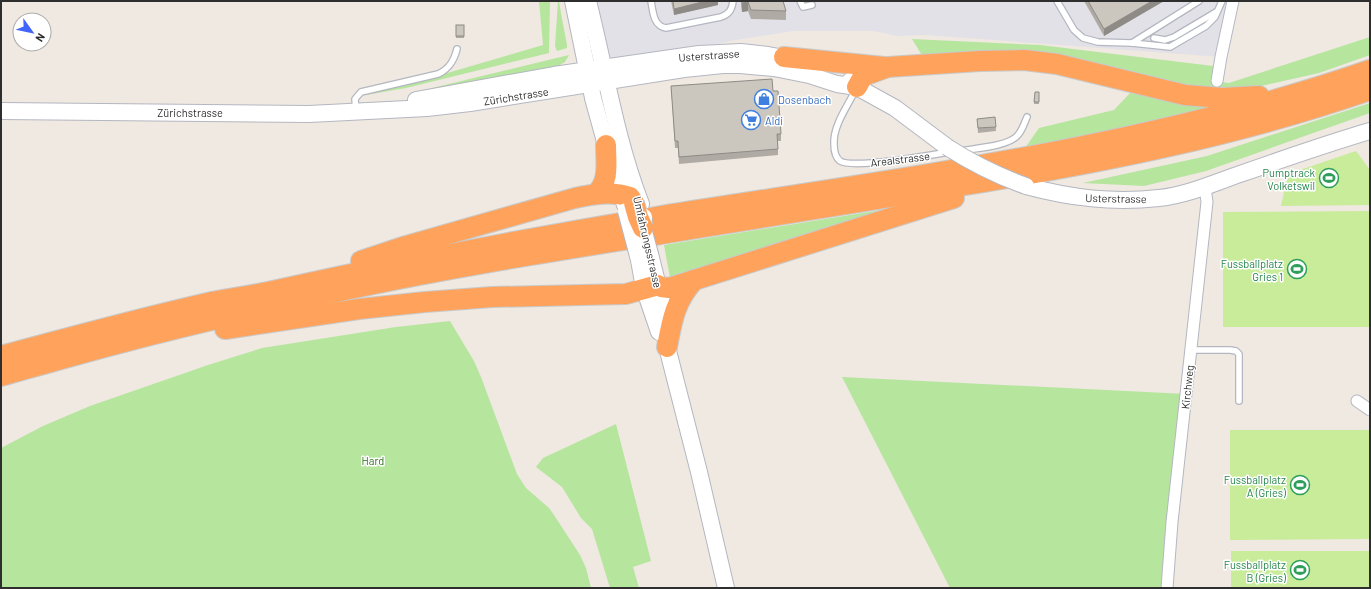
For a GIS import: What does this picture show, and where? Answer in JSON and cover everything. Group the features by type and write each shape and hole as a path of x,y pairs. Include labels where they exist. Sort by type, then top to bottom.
{"highway":[{"path":"784,58 888,67 980,61 1034,61 1070,67 1164,91 1197,97 1222,98 1296,94"},
{"path":"857,87 862,78 866,75 888,67"},
{"path":"1,356 198,306 416,260 657,217 985,165 1169,128 1296,94 1370,70"},
{"path":"1,376 115,344 324,294 418,275 654,235 1033,174 1153,150 1313,109 1370,90"},
{"path":"596,194 602,188 605,181 606,145"},
{"path":"115,344 146,341 366,308 425,302 492,297 626,294 651,286 669,288 830,236 1033,174"},
{"path":"260,294 406,246 575,198 596,194 631,203 643,228"},
{"path":"667,347 676,306 684,292 694,280"}],"main road":[{"path":"573,1 596,76"},
{"path":"588,1 596,76"},
{"name":"Usterstrasse","path":"596,76 699,54 745,52 784,58 842,75 857,87 895,108 947,148 980,167 1026,186 1064,195 1100,200 1159,198 1178,195 1205,187 1331,142 1370,131"},
{"name":"Usterstrasse","path":"596,76 703,66 740,65 762,66 788,70 837,84 857,87"},
{"name":"Zürichstrasse","path":"1,111 308,114 378,109 427,108 470,103 596,76"},
{"name":"Umfahrungsstrasse","path":"596,76 606,145 631,203 651,286 656,326 667,347 726,588"},
{"name":"Umfahrungsstrasse","path":"596,76 633,184 631,203"},
{"name":"Umfahrungsstrasse","path":"643,228 645,257"}],"street":[{"path":"1217,81 1233,1"},
{"name":"Kirchweg","path":"1167,588 1172,522 1190,350 1208,202 1205,187"},
{"path":"1357,401 1370,410"}],"lane":[{"path":"651,1 656,23 659,26 666,28 727,14 731,10 733,1"},
{"path":"800,1 804,7 812,5"},
{"path":"1057,1 1074,30 1083,38 1098,42 1132,43 1146,46 1170,47 1206,26 1215,17 1222,1"},
{"path":"1132,43 1199,1"},
{"path":"1154,38 1165,40 1174,37 1218,11"},
{"path":"356,111 355,100 361,92 438,74 449,67 453,62 457,49"},
{"name":"Arealstrasse","path":"857,87 834,136 834,152 837,158 845,163 857,164 908,158 998,144 1016,137 1027,118"},
{"path":"1190,350 1230,350 1236,351 1239,354 1239,401"}],"shaded area":[{"path":"588,1 1233,1 1221,57 926,35 897,36 873,31 793,31 730,41 655,60 603,68"}],"green space":[{"path":"539,1 550,1 549,53 406,88 366,95 367,92 444,74 543,45"},
{"path":"558,1 567,48 557,51 555,46"},
{"path":"1370,37 1370,55 1319,73 1257,87 1217,92 923,57 912,39 1040,45 1213,66 1212,81 1229,83"},
{"path":"569,55 565,62 551,70 424,93 424,90"},
{"path":"1130,93 1211,108 1025,148 1039,128 1114,110"},
{"path":"1370,103 1370,113 1206,171 1144,186 1083,183 1207,156"},
{"name":"Pumptrack Volketswil","path":"1356,151 1370,170 1370,205 1281,206 1286,183 1291,173"},
{"path":"912,205 671,283 664,245"},
{"name":"Fussballplatz Gries 1","path":"1370,211 1370,327 1223,327 1223,212"},
{"name":"Hard","path":"450,321 474,361 517,474 526,488 549,508 580,555 586,568 591,588 1,588 1,448 43,426 90,406 262,348 396,327"},
{"path":"842,377 1186,394 1167,588 950,588"},
{"path":"616,424 651,561 633,567 639,588 610,588 592,529 581,518 562,487 536,467 543,458"},
{"name":"Fussballplatz A (Gries)","path":"1230,430 1370,430 1370,539 1230,540"},
{"name":"Fussballplatz B (Gries)","path":"1231,551 1370,551 1370,588 1231,588"}],"building":[{"path":"673,1 706,1 674,9"},
{"path":"741,1 783,1 786,11 751,10 748,2 742,3"},
{"path":"1088,1 1152,1 1104,29"},
{"path":"456,25 464,25 464,36 456,36"},
{"path":"772,79 773,91 778,91 781,134 777,134 778,149 679,157 678,141 675,141 671,86"},
{"path":"1035,92 1039,92 1039,102 1034,102"},
{"path":"995,117 996,127 978,128 977,119"}],"place":[{"name":"Dosenbach","path":"764,99"},
{"name":"Aldi","path":"751,120"},
{"name":"Pumptrack Volketswil","path":"1329,178"},
{"name":"Fussballplatz Gries 1","path":"1297,269"},
{"name":"Fussballplatz A (Gries)","path":"1300,485"},
{"name":"Fussballplatz B (Gries)","path":"1300,570"}]}
